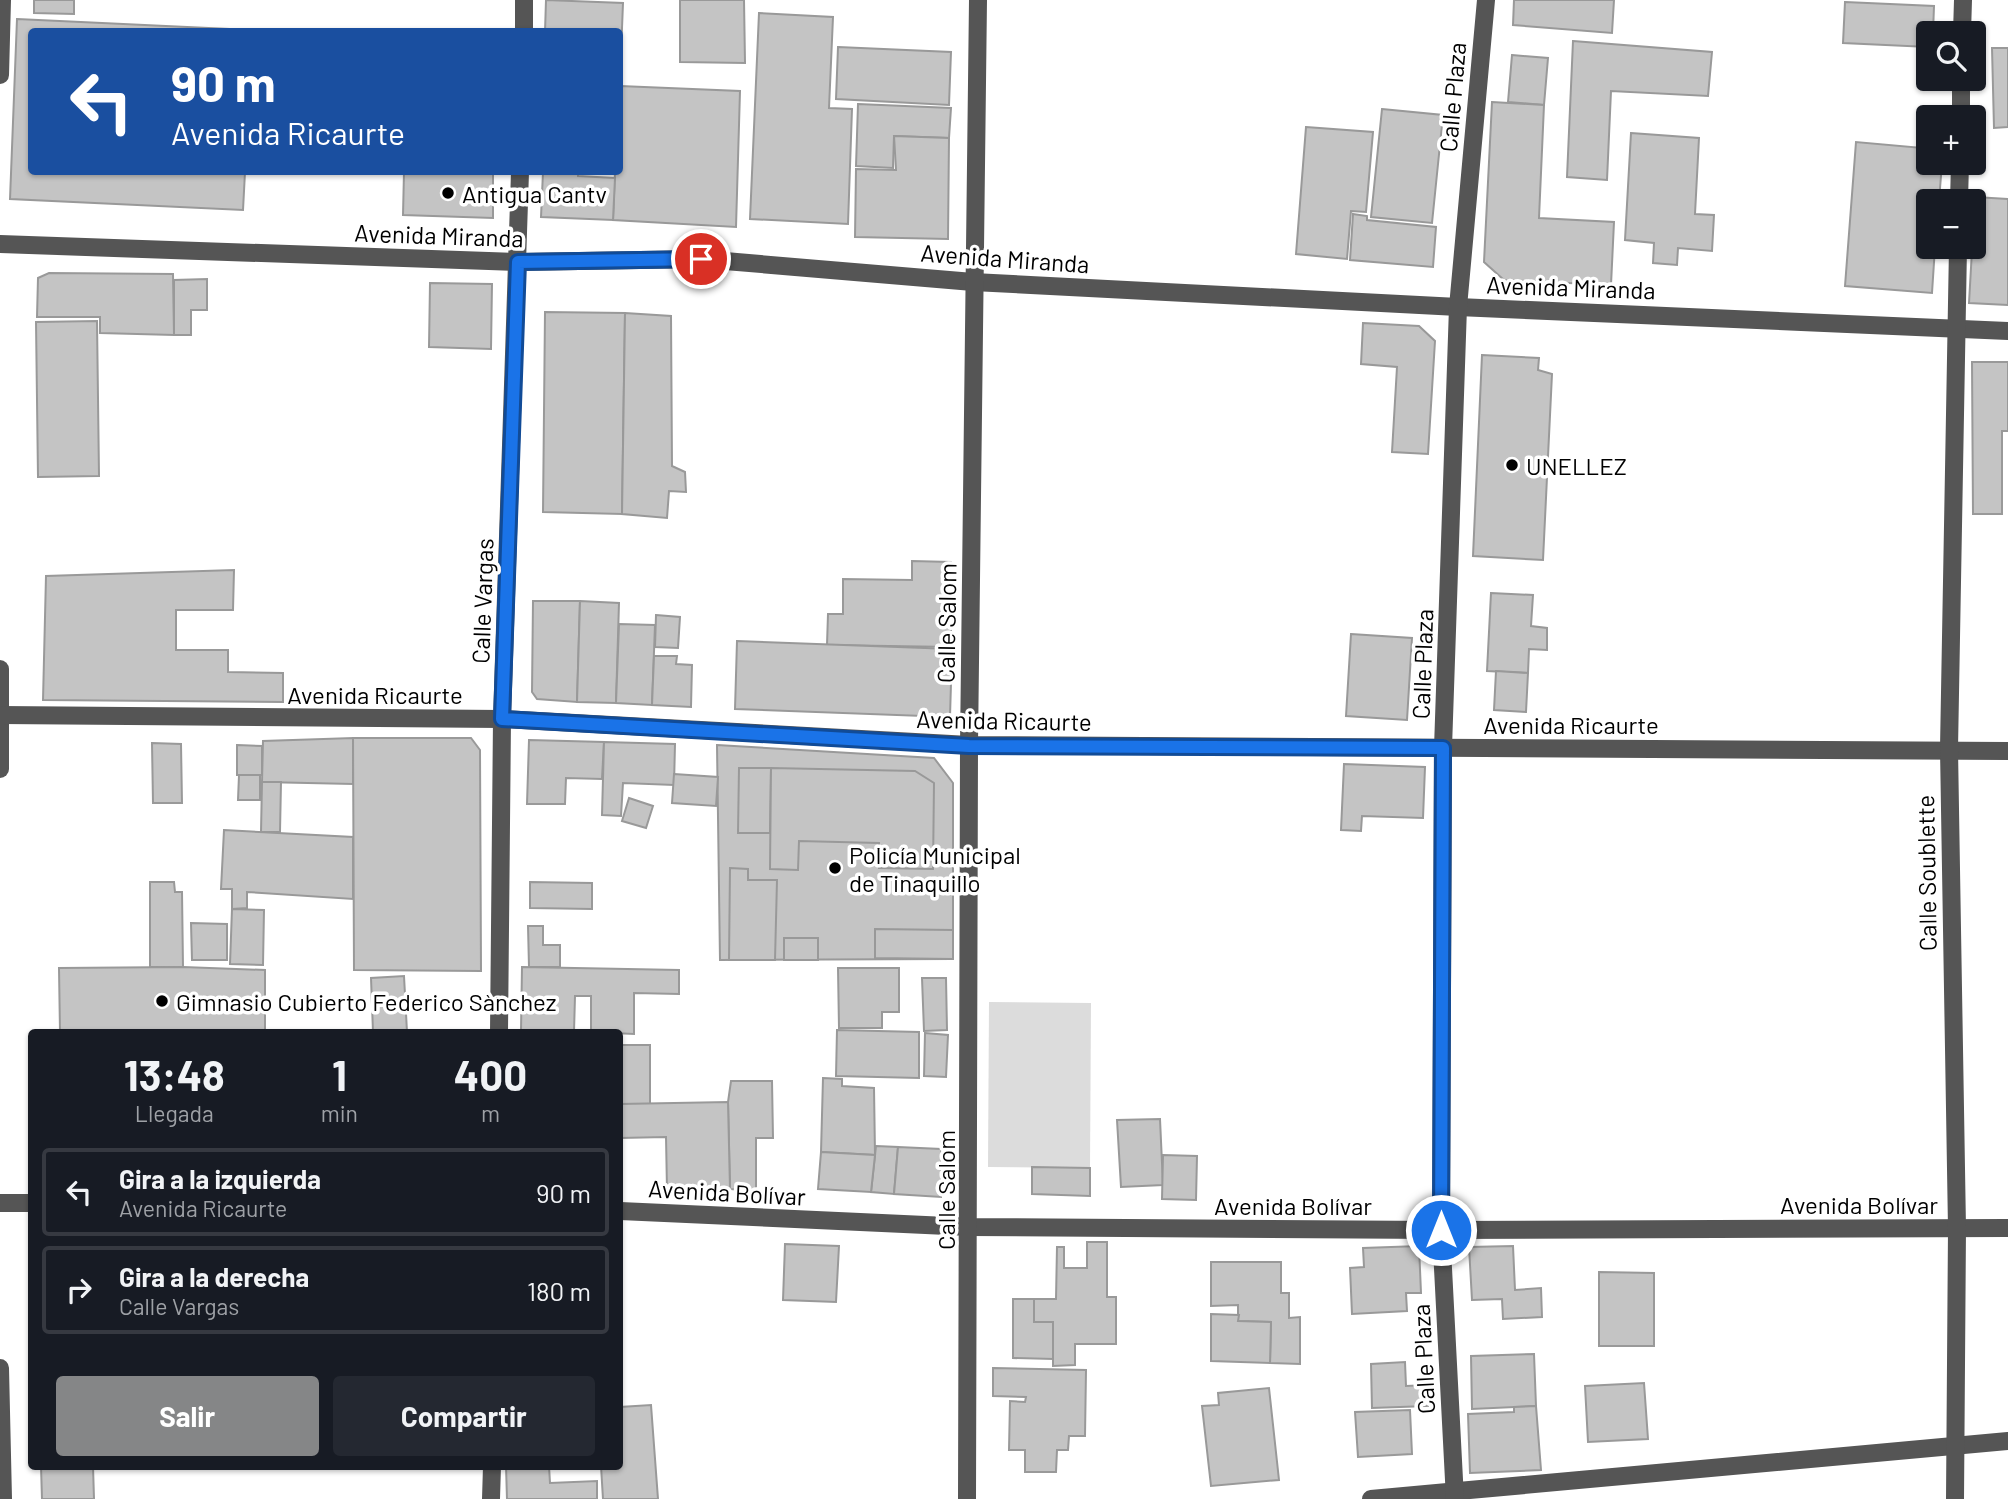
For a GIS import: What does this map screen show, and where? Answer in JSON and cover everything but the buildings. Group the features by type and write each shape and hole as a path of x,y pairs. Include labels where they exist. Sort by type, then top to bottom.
{"street":[{"path":"0,75 2,0"},
{"path":"524,0 524,28"},
{"name":"Calle Salom","path":"967,1499 969,746 978,0"},
{"name":"Calle Plaza","path":"1455,1496 1441,1230 1443,748 1458,307 1486,0"},
{"path":"1962,21 1963,0"},
{"name":"Calle Vargas","path":"499,1029 502,719 520,175"},
{"name":"Avenida Miranda","path":"0,244 518,262 701,259 973,282 2008,331"},
{"name":"Calle Soublette","path":"1955,1499 1957,1228 1949,749 1958,259"},
{"path":"0,669 0,769"},
{"name":"Avenida Ricaurte","path":"0,715 502,719 969,746 2008,751"},
{"path":"0,1203 28,1203"},
{"name":"Avenida Bolívar","path":"623,1211 969,1227 1441,1230 2008,1228"},
{"path":"0,1368 3,1499"},
{"path":"1371,1499 1455,1496 2008,1441"},
{"path":"491,1499 492,1470"}],"shaded area":[{"path":"989,1002 1091,1003 1090,1168 988,1167"}],"place":[{"name":"Antigua Cantv","path":"448,193"},
{"name":"UNELLEZ","path":"1512,465"},
{"name":"Policía Municipal de Tinaquillo","path":"835,868"},
{"name":"Gimnasio Cubierto Federico Sànchez","path":"162,1001"}],"route":[{"path":"701,259 518,262 502,719 969,746 1443,748 1441,1230"}]}
